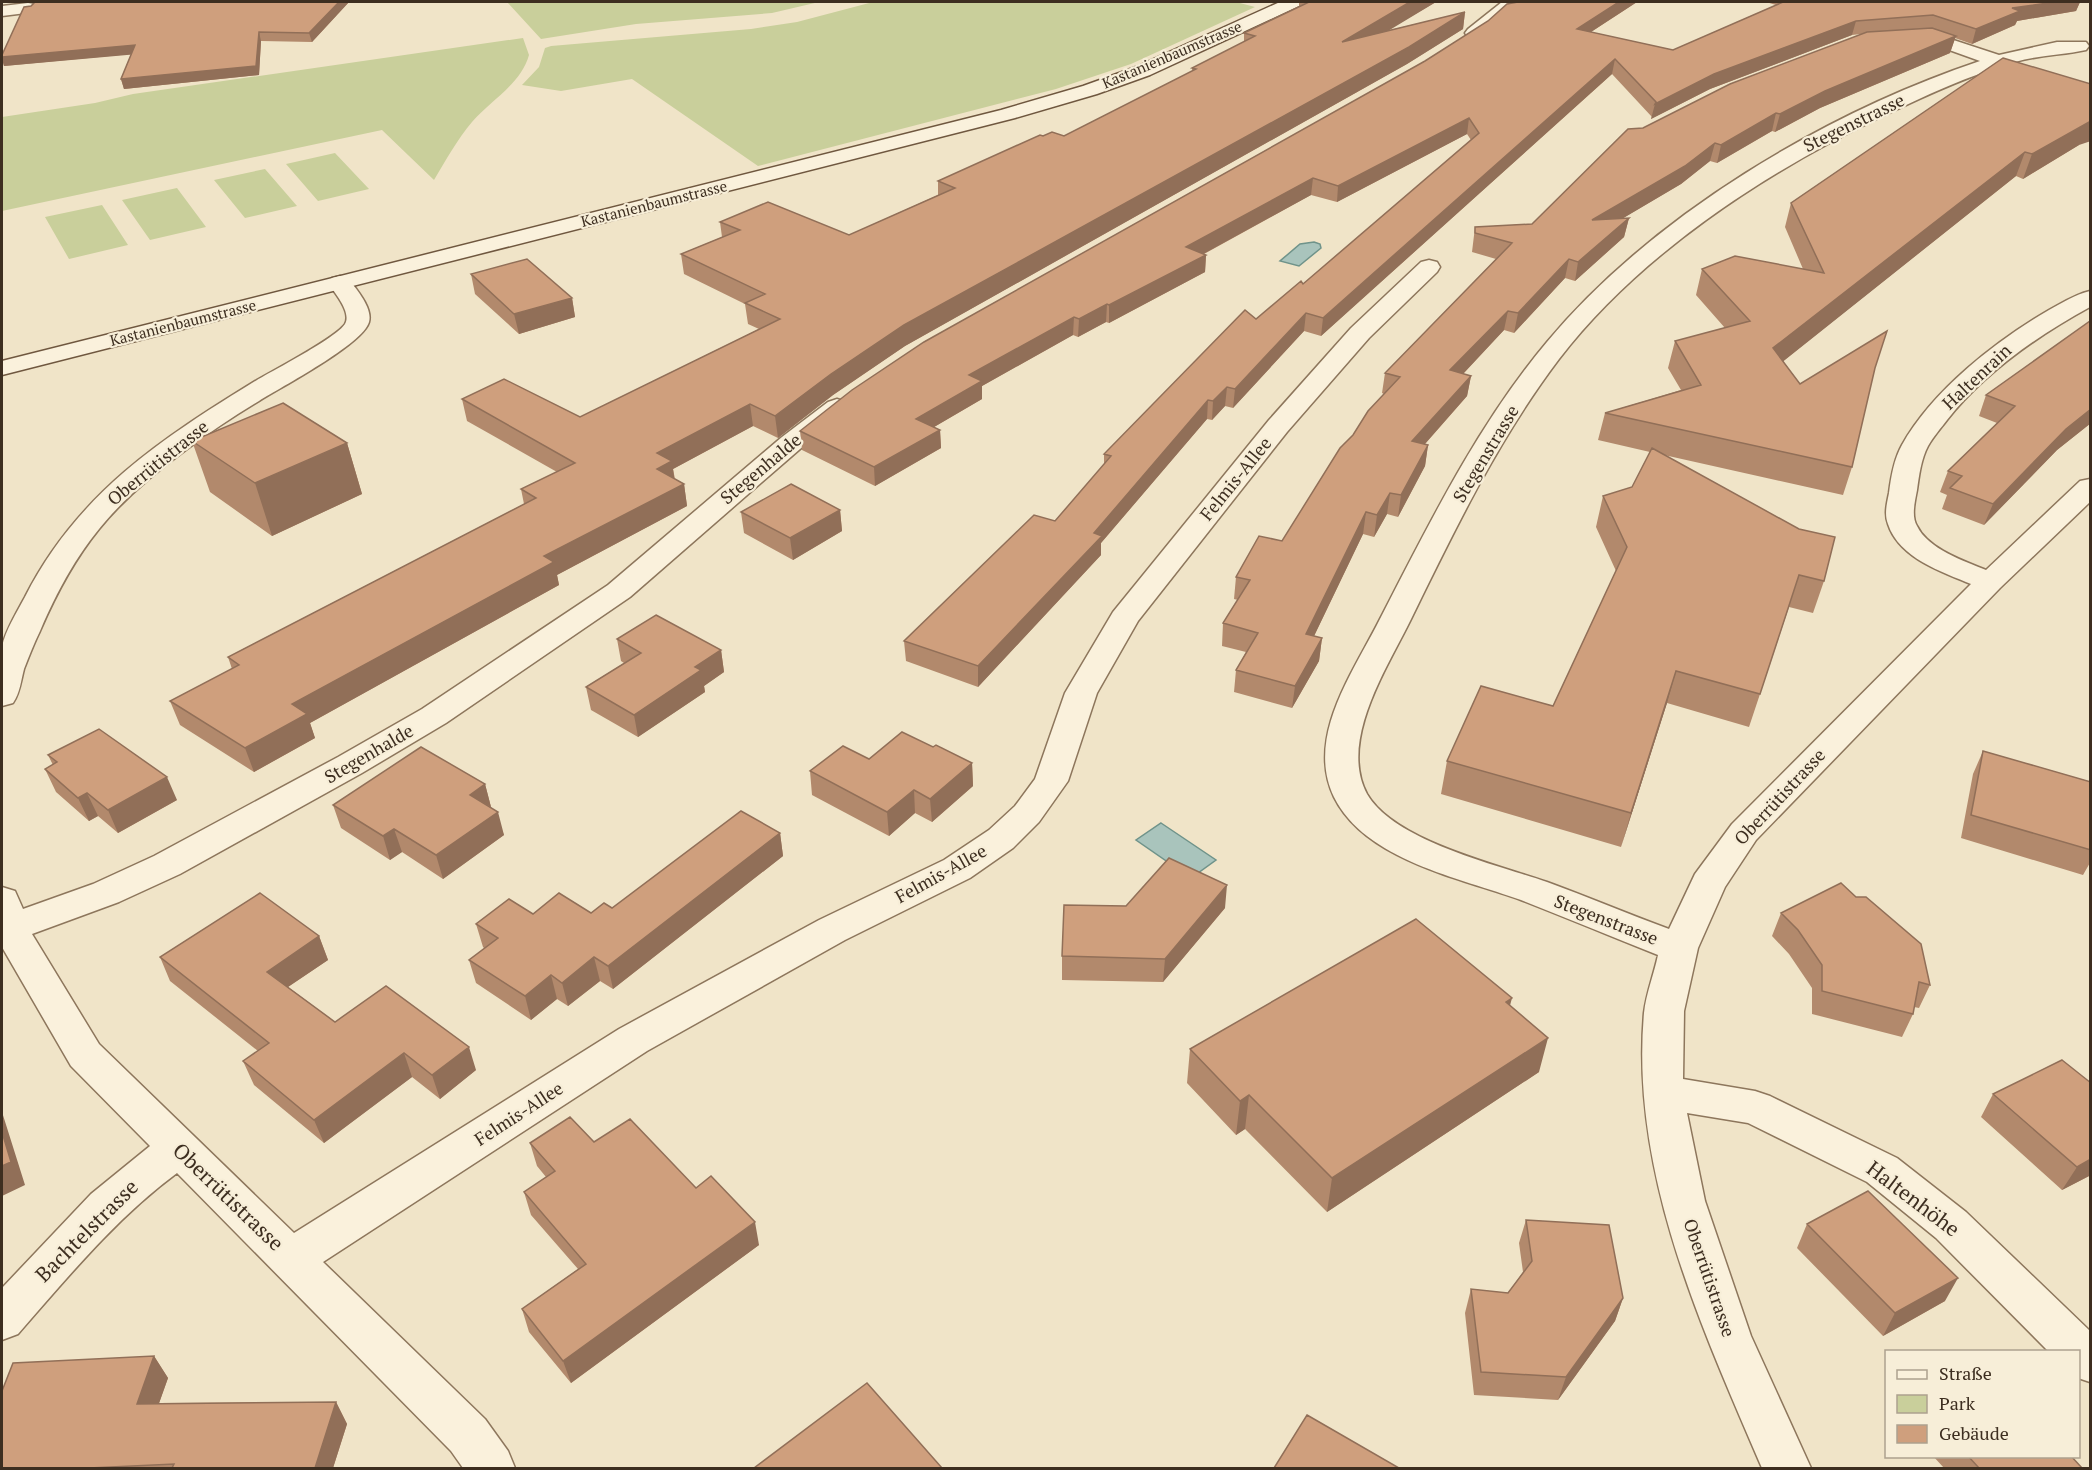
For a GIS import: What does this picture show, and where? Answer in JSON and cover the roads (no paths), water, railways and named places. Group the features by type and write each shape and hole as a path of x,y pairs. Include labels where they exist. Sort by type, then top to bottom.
{"street":[{"name":"Kastanienbaumstrasse","path":"2,368 1018,111 1094,89 1143,71 1293,2"},
{"path":"1456,44 1479,29 1512,2"},
{"path":"2,11 28,8"},
{"path":"1894,39 1929,37 2000,62"},
{"name":"Stegenstrasse","path":"1679,948 1422,852 1383,829 1365,814 1352,797 1341,770 1345,723 1406,598 1483,454 1550,354 1606,294 1639,263 1703,210 1768,168 1859,119 1912,95 2036,50 2080,46"},
{"name":"Felmis-Allee","path":"291,1259 633,1040 832,930 957,869 1001,839 1027,814 1051,780 1082,693 1124,618 1278,426 1360,333 1429,267"},
{"name":"Oberrütistrasse","path":"2,696 6,672 48,579 86,524 112,497 180,441 320,352 352,328 357,323 358,314 340,283"},
{"name":"Haltenrain","path":"1990,582 1940,560 1904,530 1900,520 1900,509 1904,483 1915,445 1946,404 2013,343 2091,298"},
{"name":"Stegenhalde","path":"5,914 106,893 167,865 350,765 434,716 620,591 790,443 861,390"},
{"name":"Oberrütistrasse","path":"1786,1468 1728,1336 1683,1201 1663,1092 1664,1011 1679,948 1708,883 1744,832 1990,582 2091,487"},
{"name":"Oberrütistrasse","path":"5,914 85,1054 468,1435 491,1468"},
{"name":"Haltenhöhe","path":"1663,1092 1755,1108 1882,1170 1951,1224 2080,1350"},
{"name":"Bachtelstrasse","path":"2,1320 77,1235 153,1166 178,1149"},
{"name":"Haltenhöhe","path":"2080,1350 2091,1361"}],"water":[{"path":"1314,242 1320,244 1321,248 1299,266 1280,261 1300,244"},
{"path":"1161,823 1216,860 1191,878 1136,840"}]}
